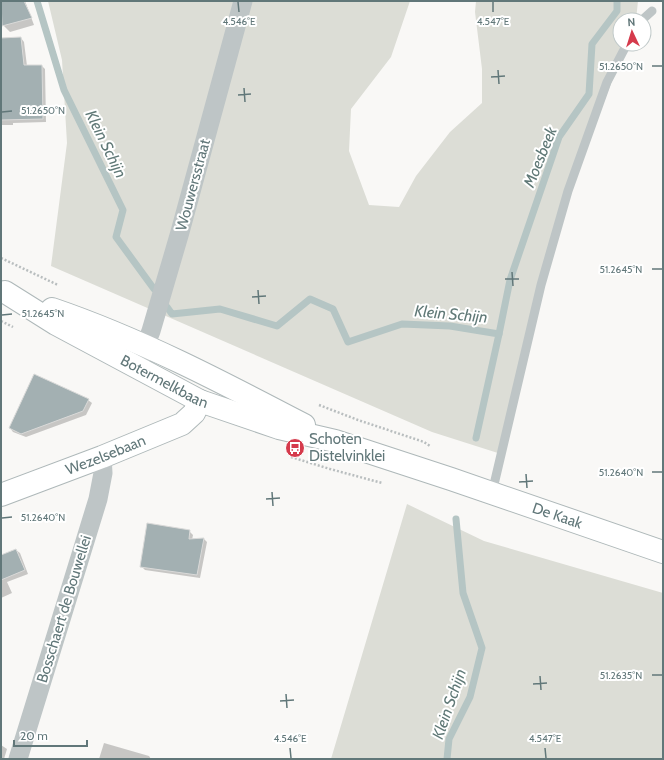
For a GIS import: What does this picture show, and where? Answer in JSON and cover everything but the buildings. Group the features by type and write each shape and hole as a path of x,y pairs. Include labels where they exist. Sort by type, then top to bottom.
{"main road":[{"name":"Botermelkbaan","path":"3,291 60,311 145,346 200,372 336,441"},
{"name":"Botermelkbaan","path":"3,291 56,324 200,401 279,428 336,441 451,479"},
{"name":"Wezelsebaan","path":"1,495 102,457 182,424 194,413 200,401"},
{"name":"De Kaak","path":"451,479 663,552"}],"street":[{"name":"Wouwersstraat","path":"137,366 145,346 180,232 243,1"},
{"name":"Bosschaert de Bouwellei","path":"18,759 98,499 103,473 102,457"}],"lane":[{"path":"492,493 541,285 568,191 607,82 623,52"}],"path":[{"path":"315,404 424,442 440,455 451,479"}],"shaded area":[{"path":"48,1 410,1 391,57 351,109 349,151 369,205 399,207 416,176 450,132 482,103 482,69 475,12 476,1 638,1 637,12 612,12 612,52 624,52 568,191 501,454 432,432 51,266 67,143 62,60"},
{"path":"407,504 484,541 663,593 663,759 331,759"}],"waterway":[{"name":"Klein Schijn","path":"37,1 64,90 123,210 116,237 154,289"},
{"name":"Moesbeek","path":"499,334 510,280 559,137 589,94 592,44 617,11 617,1"},
{"name":"Klein Schijn","path":"167,307 172,314 220,309 277,326 310,299 333,309 348,342 402,324 450,326 499,334 476,438"},
{"name":"Klein Schijn","path":"447,759 449,739 470,697 482,648 463,593 456,519"}],"place":[{"name":"Schoten Distelvinklei","path":"295,448"}]}
